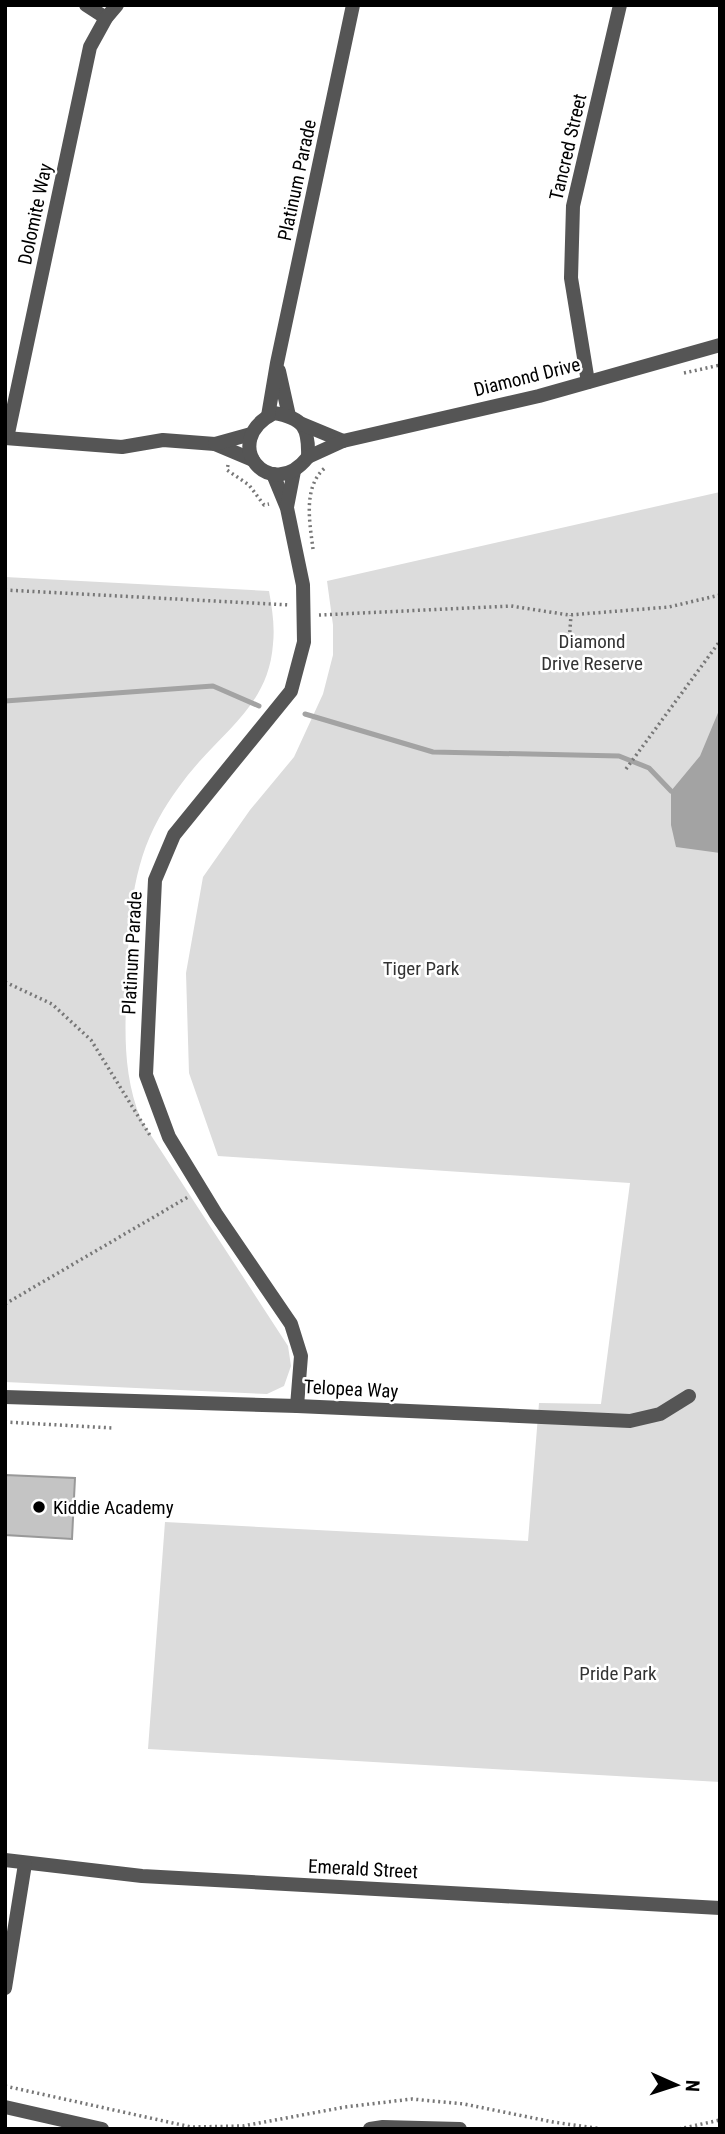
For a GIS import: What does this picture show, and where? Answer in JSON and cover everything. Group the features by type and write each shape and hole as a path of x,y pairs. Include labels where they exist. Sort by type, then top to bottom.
{"street":[{"path":"86,5 106,18"},
{"name":"Dolomite Way","path":"6,438 90,47 106,18 117,5"},
{"name":"Platinum Parade","path":"268,416 353,5"},
{"name":"Tancred Street","path":"588,382 571,278 573,206 620,5"},
{"name":"Diamond Drive","path":"308,457 343,441 539,396 720,345"},
{"name":"Platinum Parade","path":"277,363 289,416"},
{"path":"253,460 250,452 251,434 255,426 274,413 289,416 343,441"},
{"path":"6,438 121,447 163,440 215,444 253,460 265,472 280,475 294,471 308,457 309,437 302,424"},
{"path":"215,444 251,434"},
{"name":"Platinum Parade","path":"287,509 294,471"},
{"name":"Platinum Parade","path":"273,474 287,509 303,585 303,642 291,691 174,835 155,880 146,1075 169,1137 216,1214 291,1324 301,1356 297,1406"},
{"name":"Telopea Way","path":"5,1396 630,1421 660,1414 689,1396"},
{"name":"Emerald Street","path":"5,1860 142,1877 720,1908"},
{"path":"5,1988 25,1864"},
{"path":"5,2108 102,2129"},
{"path":"370,2129 458,2129"}],"path":[{"path":"314,550 309,515 311,493 321,471 329,465"},
{"path":"5,590 292,605"},
{"path":"319,615 511,606 572,615 669,607 720,595"},
{"path":"318,626 319,605"},
{"path":"569,643 572,615"},
{"path":"626,769 720,641"},
{"path":"5,982 52,1004 91,1040 153,1141"},
{"path":"5,1304 188,1197"},
{"path":"5,1422 113,1428"},
{"path":"5,2086 191,2127 243,2126 345,2107 412,2099 464,2104 602,2129"},
{"path":"679,2129 720,2120"}],"green space":[{"path":"720,492 720,1782 148,1749 165,1522 528,1541 539,1403 601,1404 630,1183 218,1156 189,1073 186,973 203,877 250,810 294,757 323,694 333,655 333,625 327,581"},
{"path":"5,577 269,591 274,637 265,680 247,709 199,762 173,796 159,818 142,856 131,916 126,1033 131,1085 141,1120 288,1346 291,1366 284,1386 267,1394 5,1382"}],"shaded area":[{"path":"720,708 720,853 676,847 671,825 671,791 700,756"}],"building":[{"name":"Kiddie Academy","path":"5,1475 75,1478 72,1539 5,1535"}],"waterway":[{"path":"5,701 213,686 259,706"},
{"path":"305,714 433,752 619,756 649,768 671,791"}],"place":[{"name":"Kiddie Academy","path":"39,1507"}],"park label":[{"name":"Diamond Drive Reserve","path":"592,652"},
{"name":"Tiger Park","path":"421,968"},
{"name":"Pride Park","path":"618,1673"}]}
